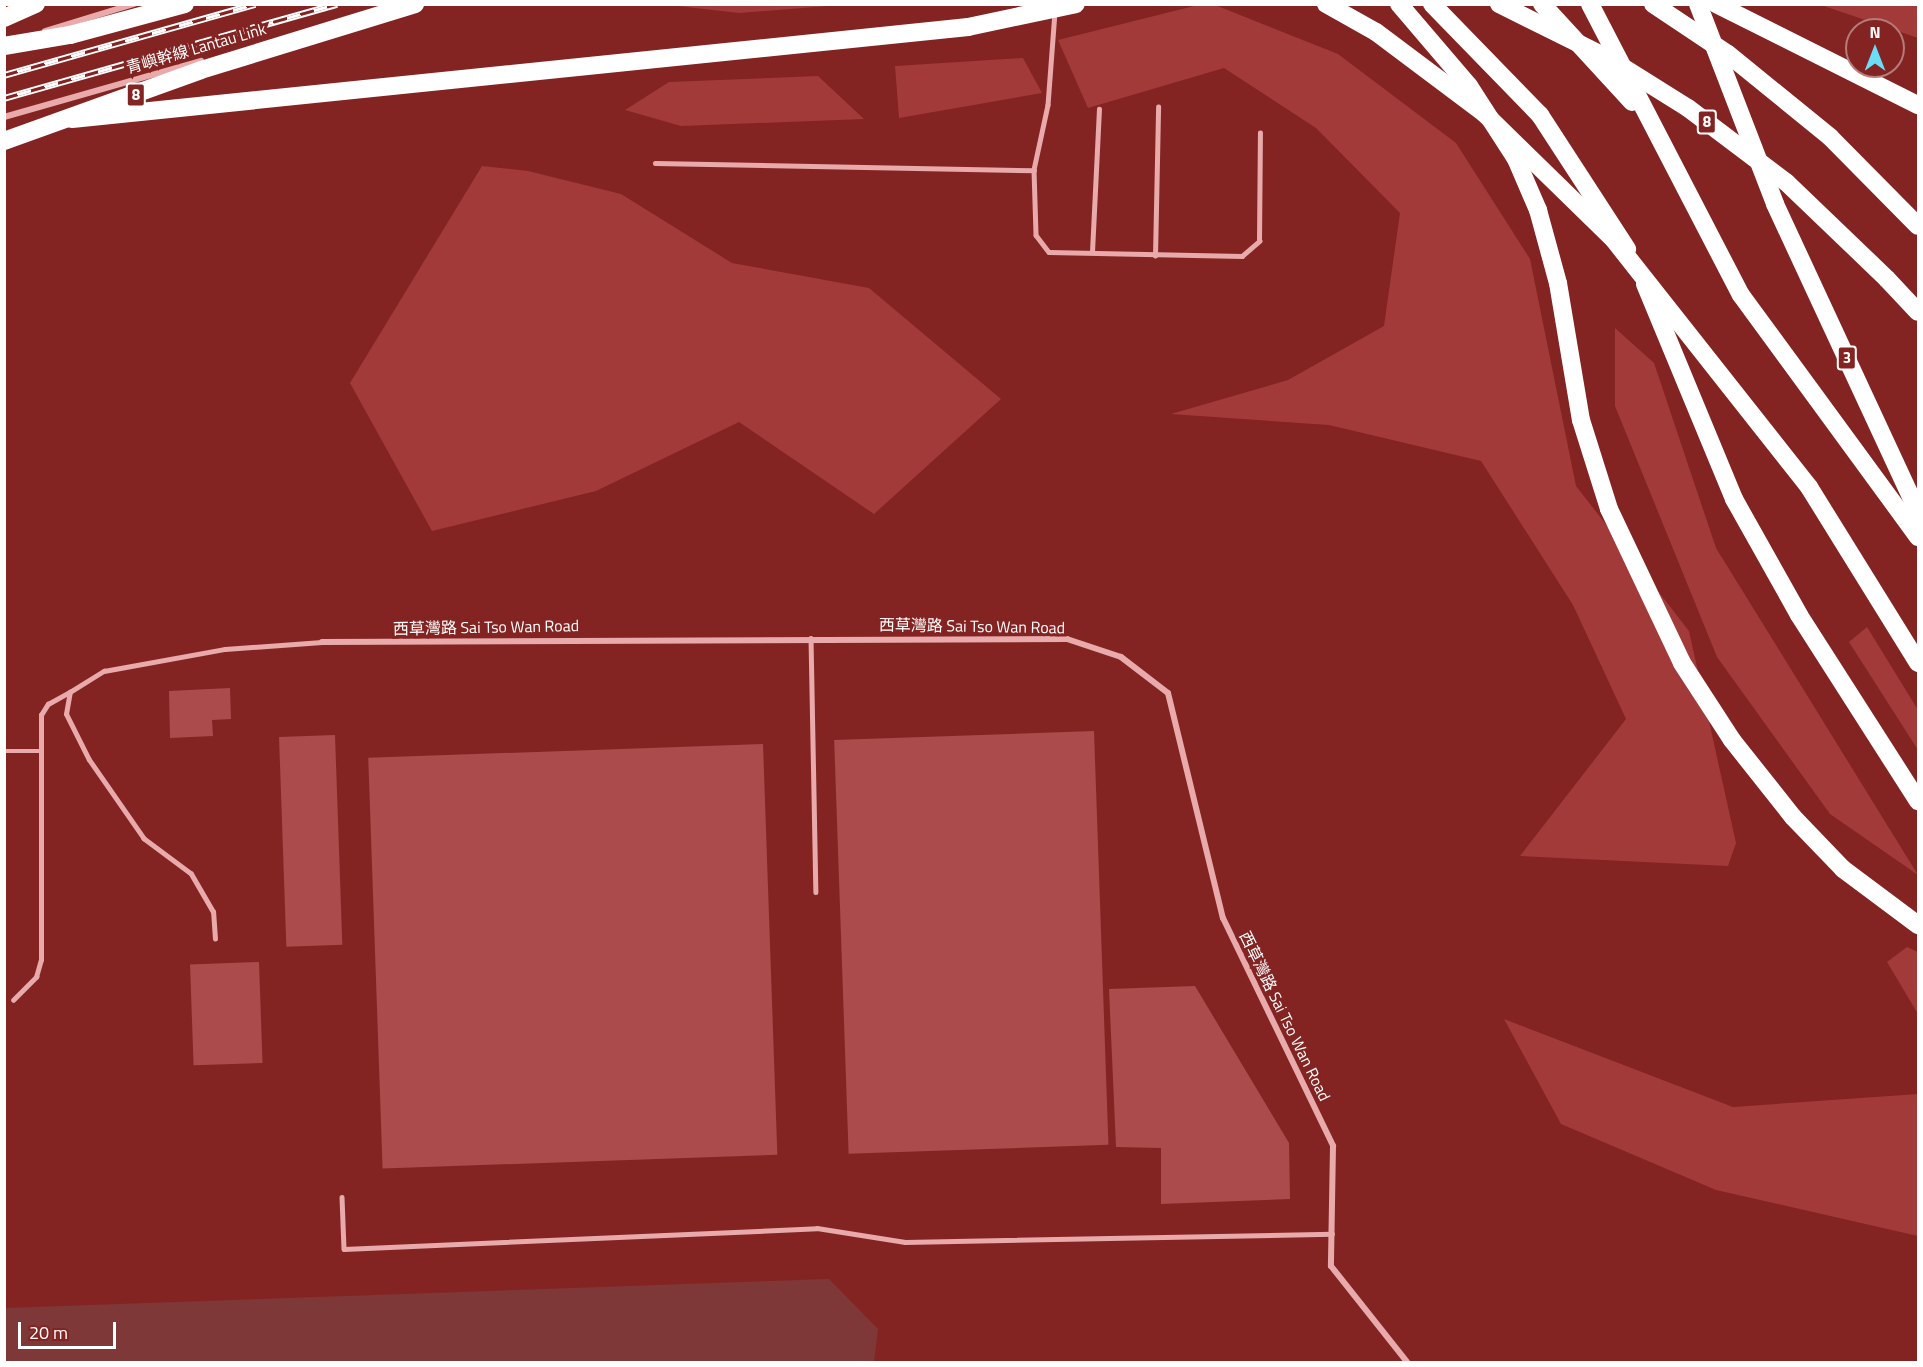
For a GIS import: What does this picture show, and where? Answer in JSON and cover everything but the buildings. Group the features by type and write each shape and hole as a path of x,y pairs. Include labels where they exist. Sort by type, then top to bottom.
{"highway":[{"path":"4,18 36,4"},
{"path":"4,44 80,33 185,4"},
{"name":"8","path":"4,141 72,119 201,70 415,4"},
{"path":"72,119 848,43 1076,4"},
{"path":"1326,4 1376,32 1484,113 1614,240 1809,487 1918,663"},
{"path":"1399,4 1468,86 1516,159 1538,210 1558,283 1581,420 1608,509 1656,616 1708,706 1793,817 1843,869 1918,925"},
{"path":"1432,4 1540,115 1592,188 1641,273 1734,499 1799,615 1918,801"},
{"name":"8","path":"1499,4 1608,58 1706,120 1817,210 1918,312"},
{"path":"1542,4 1646,116"},
{"path":"1590,4 1646,116 1742,295 1918,537"},
{"path":"1653,4 1793,104 1918,226"},
{"name":"3","path":"1698,4 1775,204 1918,512"},
{"path":"1716,4 1918,105"}],"street":[{"path":"4,44 134,4"},
{"name":"青嶼幹線 Lantau Link","path":"4,117 395,4"},
{"name":"西草灣路 Sai Tso Wan Road","path":"322,642 811,638 1067,639 1121,657 1168,693 1223,918 1333,1146 1331,1266 1407,1362"}],"lane":[{"path":"1056,4 1048,105 1034,170 1036,235 1048,252 1242,256 1259,241 1260,133"},
{"path":"1155,256 1158,107"},
{"path":"1092,252 1099,109"},
{"path":"655,163 1034,170"},
{"path":"811,638 816,892"},
{"path":"13,1000 36,977 40,960 41,715 48,704 104,671 225,649 322,642"},
{"path":"70,692 66,714 89,760 144,839 191,874 213,912 215,939"},
{"path":"4,751 41,750"},
{"path":"342,1197 344,1250 817,1228 905,1242 1332,1234"}],"shaded area":[{"path":"669,4 841,5 739,13"},
{"path":"1198,5 1215,5 1338,54 1456,143 1530,259 1576,486 1689,631 1736,843 1728,866 1520,856 1626,719 1573,605 1481,461 1329,425 1171,414 1288,380 1384,326 1400,213 1316,128 1224,68 1088,108 1058,40"},
{"path":"1821,5 1918,5 1918,38 1905,34 1905,18 1859,18"},
{"path":"1023,58 1042,93 899,118 895,66"},
{"path":"818,76 864,119 681,126 625,110 669,82"},
{"path":"482,166 528,171 621,194 732,263 869,288 1001,399 874,514 739,422 596,491 432,531 350,383"},
{"path":"1615,328 1654,363 1716,548 1918,875 1830,814 1717,657 1615,406"},
{"path":"1867,627 1918,710 1918,750 1849,642"},
{"path":"1907,947 1918,952 1918,1014 1887,962"},
{"path":"1504,1019 1733,1107 1918,1094 1918,1236 1716,1190 1561,1124"},
{"path":"829,1279 878,1329 874,1362 5,1362 5,1308"}],"railway":[{"path":"4,75 255,4"},
{"path":"4,98 337,4"}]}
